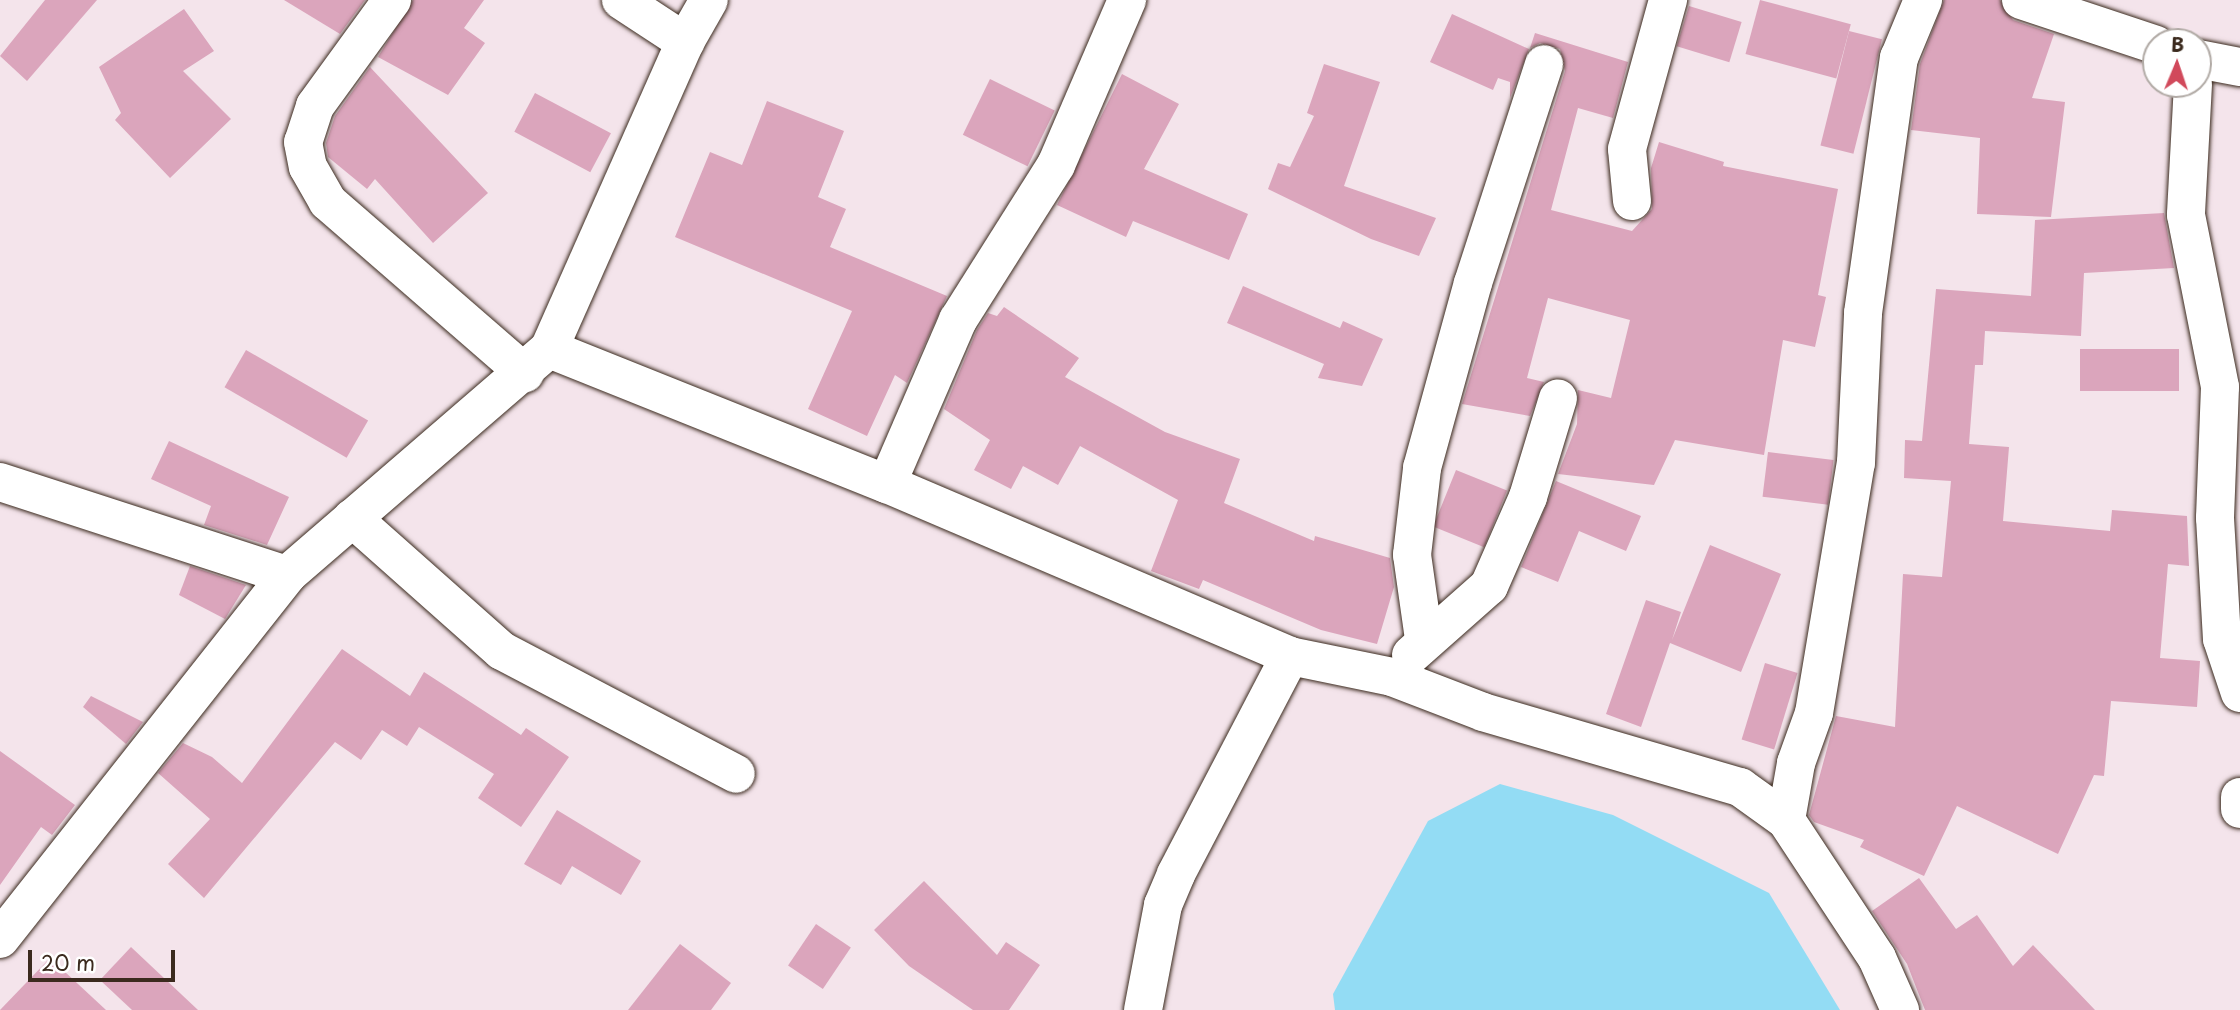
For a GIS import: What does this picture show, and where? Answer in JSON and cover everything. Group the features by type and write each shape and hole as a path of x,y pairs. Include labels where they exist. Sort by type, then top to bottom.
{"street":[{"path":"392,0 315,106 303,142 308,167 328,202 537,361 887,484 1290,656 1392,677 1483,712 1740,787 1786,821 1877,958 1900,1010"},
{"path":"621,0 685,42"},
{"path":"0,939 287,575 537,361 685,42 709,0"},
{"path":"887,484 958,320 1056,165 1127,0"},
{"path":"1632,201 1627,149 1668,0"},
{"path":"1786,821 1796,763 1815,713 1856,463 1863,313 1899,58 1923,0"},
{"path":"2021,0 2142,40"},
{"path":"2212,61 2240,66"},
{"path":"1424,639 1412,555 1422,468 1473,284 1544,64"},
{"path":"2192,98 2186,215 2220,387 2215,518 2222,639 2240,693"},
{"path":"1392,677 1424,639 1489,586 1528,497 1558,397"},
{"path":"0,482 287,575"},
{"path":"352,518 502,651 736,774"},
{"path":"1143,1010 1163,905 1175,874 1290,656"},
{"path":"2240,797 2240,809"}],"water":[{"path":"1500,784 1613,815 1769,893 1840,1010 1335,1010 1333,994 1428,821"}],"building":[{"path":"45,0 97,0 27,81 0,56"},
{"path":"284,0 365,0 340,34"},
{"path":"413,0 484,0 464,28 485,43 448,95 378,57"},
{"path":"1760,0 1851,24 1836,78 1746,54"},
{"path":"1944,0 2000,0 2013,20 2054,34 2032,98 2065,102 2051,217 1977,214 1980,138 1911,130 1920,64"},
{"path":"1689,6 1742,22 1729,62 1677,46"},
{"path":"184,9 214,51 183,71 231,119 170,178 115,120 121,113 99,67"},
{"path":"1452,14 1529,49 1510,98 1510,82 1498,78 1493,90 1430,62"},
{"path":"1849,31 1882,39 1853,154 1820,145"},
{"path":"1535,33 1628,62 1613,118 1578,108 1551,210 1632,231 1652,209 1651,168 1659,142 1724,162 1723,166 1838,189 1818,295 1826,297 1815,347 1783,340 1764,455 1675,440 1654,485 1558,474 1577,424 1578,390 1611,398 1630,320 1548,298 1527,378 1544,382 1530,416 1462,404 1565,71 1560,49 1540,43 1530,48"},
{"path":"1324,64 1380,82 1344,186 1436,218 1419,256 1371,239 1268,189 1278,163 1290,167 1314,116 1307,113"},
{"path":"370,67 488,193 433,243 375,179 367,189 328,157 326,143 335,116"},
{"path":"1122,74 1179,104 1144,169 1248,214 1229,260 1133,221 1126,237 1057,205"},
{"path":"990,79 1055,111 1028,166 963,135"},
{"path":"535,93 611,133 590,172 514,132"},
{"path":"767,101 844,131 818,197 846,209 830,247 947,296 907,383 895,375 867,436 808,409 852,311 675,237 710,152 742,165"},
{"path":"2164,213 2174,268 2084,273 2081,336 1985,331 1983,365 1975,365 1969,444 2009,447 2003,521 2110,531 2112,510 2187,516 2189,566 2168,564 2160,658 2200,661 2197,707 2111,701 2104,776 2094,775 2058,854 1957,806 1924,876 1860,847 1864,840 1814,822 1809,815 1836,716 1895,727 1903,574 1942,577 1951,481 1904,478 1905,440 1922,441 1936,289 2031,296 2035,220"},
{"path":"1243,286 1340,328 1343,321 1383,339 1362,386 1318,378 1324,364 1227,323"},
{"path":"1004,307 1079,358 1065,377 1165,432 1240,459 1224,503 1314,541 1315,536 1390,558 1394,587 1377,644 1321,630 1203,580 1199,589 1151,571 1178,500 1080,446 1058,485 1023,466 1011,489 974,470 990,440 944,409 977,330 988,313 997,316"},
{"path":"2080,349 2179,349 2179,391 2080,391"},
{"path":"246,350 368,420 347,458 224,387"},
{"path":"169,441 289,497 267,545 204,525 211,506 151,479"},
{"path":"1768,452 1834,460 1828,505 1763,497"},
{"path":"1456,470 1507,491 1484,547 1433,527"},
{"path":"1556,481 1641,516 1626,551 1579,531 1558,582 1521,567"},
{"path":"1710,545 1781,574 1741,672 1670,643 1641,727 1606,714 1646,600 1681,612 1672,640"},
{"path":"190,566 246,585 225,619 179,595"},
{"path":"342,649 410,696 424,672 521,735 526,728 569,757 521,827 478,798 494,774 419,727 407,746 382,730 361,760 335,742 204,898 168,864 210,819 158,773 183,743 212,757 242,783"},
{"path":"1765,663 1798,673 1774,749 1742,740"},
{"path":"91,696 143,722 126,744 83,707"},
{"path":"0,751 75,805 52,835 41,827 0,885"},
{"path":"557,810 641,861 621,895 572,866 561,885 524,864"},
{"path":"1919,878 1956,929 1977,915 2013,966 2033,945 2095,1010 1925,1010 1907,964 1872,911"},
{"path":"924,881 997,955 1006,942 1040,965 1009,1010 973,1010 909,966 874,930"},
{"path":"816,924 851,947 823,989 788,965"},
{"path":"680,944 731,983 711,1010 628,1010"},
{"path":"131,947 198,1010 132,1010 100,980"},
{"path":"50,958 106,1010 0,1010"}]}
